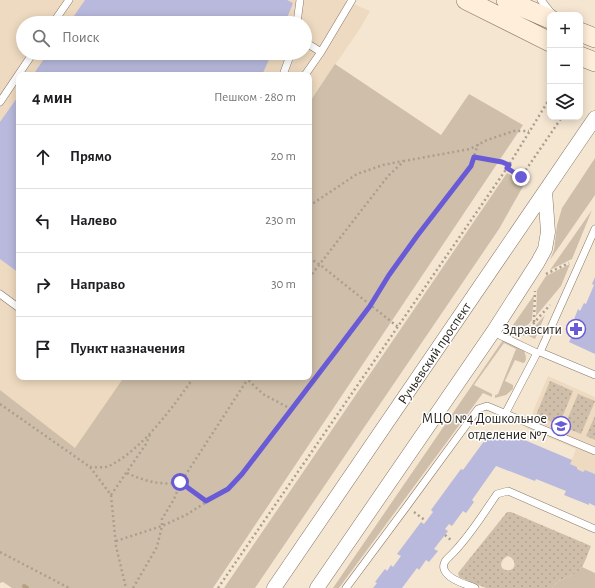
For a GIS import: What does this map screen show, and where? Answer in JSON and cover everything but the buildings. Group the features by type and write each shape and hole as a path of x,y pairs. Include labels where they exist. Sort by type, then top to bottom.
{"street":[{"path":"466,0 547,40"},
{"path":"506,0 547,18"},
{"path":"583,33 595,38"},
{"path":"583,57 595,62"},
{"name":"Ручьевский проспект","path":"274,588 595,118"},
{"path":"317,588 493,332 538,262 545,249 548,232 545,191"}],"lane":[{"path":"58,16 69,0"},
{"path":"298,16 300,0"},
{"path":"307,72 321,52 352,0"},
{"path":"541,0 551,12"},
{"path":"312,46 321,52"},
{"path":"20,72 28,60"},
{"path":"284,72 288,60"},
{"path":"0,102 16,78"},
{"path":"505,414 538,353 595,229"},
{"path":"0,294 16,306"},
{"path":"493,332 538,353 595,375"},
{"path":"346,588 408,506 478,409 487,406 595,451"},
{"path":"475,588 452,578 446,573 444,567 446,561 460,546 497,494 508,492 595,529"}],"path":[{"path":"218,588 508,167 547,103"},
{"path":"474,157 502,162 521,177 560,120"},
{"path":"312,204 357,174 383,165 470,149 487,140 514,131 530,131"},
{"path":"116,541 162,526 186,515 206,501 228,489 242,474 370,306 389,275 471,166 478,144"},
{"path":"312,274 388,176 404,161"},
{"path":"312,260 363,298 370,306 398,327"},
{"path":"544,275 575,260 580,262"},
{"path":"534,323 535,287"},
{"path":"523,335 553,302 564,298"},
{"path":"90,467 107,467 130,452 152,430 192,380"},
{"path":"133,588 157,547 162,526 162,519 174,499 180,482 246,380"},
{"path":"249,380 263,394 291,409"},
{"path":"0,404 90,467 111,495 116,541 126,588"},
{"path":"111,495 146,444 152,430"},
{"path":"126,473 153,483 172,484 180,482"},
{"path":"180,482 206,501"},
{"path":"408,506 426,521"},
{"path":"0,552 69,588"}],"shaded area":[{"path":"0,0 344,0 370,11 361,27 312,99 312,72 16,72 16,380 122,380 75,449 0,390"},
{"path":"335,64 441,135 469,94 523,125 213,588 12,588 3,582 0,583 0,390 75,448 122,380 312,380 312,98"},
{"path":"595,158 595,195 550,260 554,250 557,225 562,208"},
{"path":"507,173 525,183 499,229 255,588 224,588"},
{"path":"592,210 572,259 550,270"},
{"path":"570,264 561,286 536,316 537,290 546,276"},
{"path":"534,295 532,320 521,333 511,328"},
{"path":"545,315 535,339 527,335"},
{"path":"503,340 524,350 526,356 525,362 523,363 515,360 505,381 513,385 513,389 506,395 495,398 516,349 504,343 474,385 492,394 492,397 483,393 339,588 333,588"},
{"name":"МЦО №4 Дошкольное отделение №7","path":"548,376 595,397 595,474 585,470 583,472 570,464 576,449 526,428"},
{"path":"550,381 573,391 559,425 536,415"},
{"path":"578,394 595,401 581,434 564,427"},
{"path":"595,416 595,440 586,436"},
{"path":"507,512 511,512 591,546 579,571 560,581 552,588 486,588 459,577 458,573","holes":["508,556 514,563 514,568 509,570 503,569 501,565 502,561"]},
{"path":"582,567 595,573 595,588 552,588 559,581 574,574"}],"place":[{"name":"Здравсити","path":"576,329"},
{"name":"МЦО №4 Дошкольное отделение №7","path":"561,426"}],"route":[{"path":"180,482 206,501 228,489 242,474 370,306 389,275 417,236 460,182 471,166 474,157 502,162 509,165 507,168 521,177"}]}
